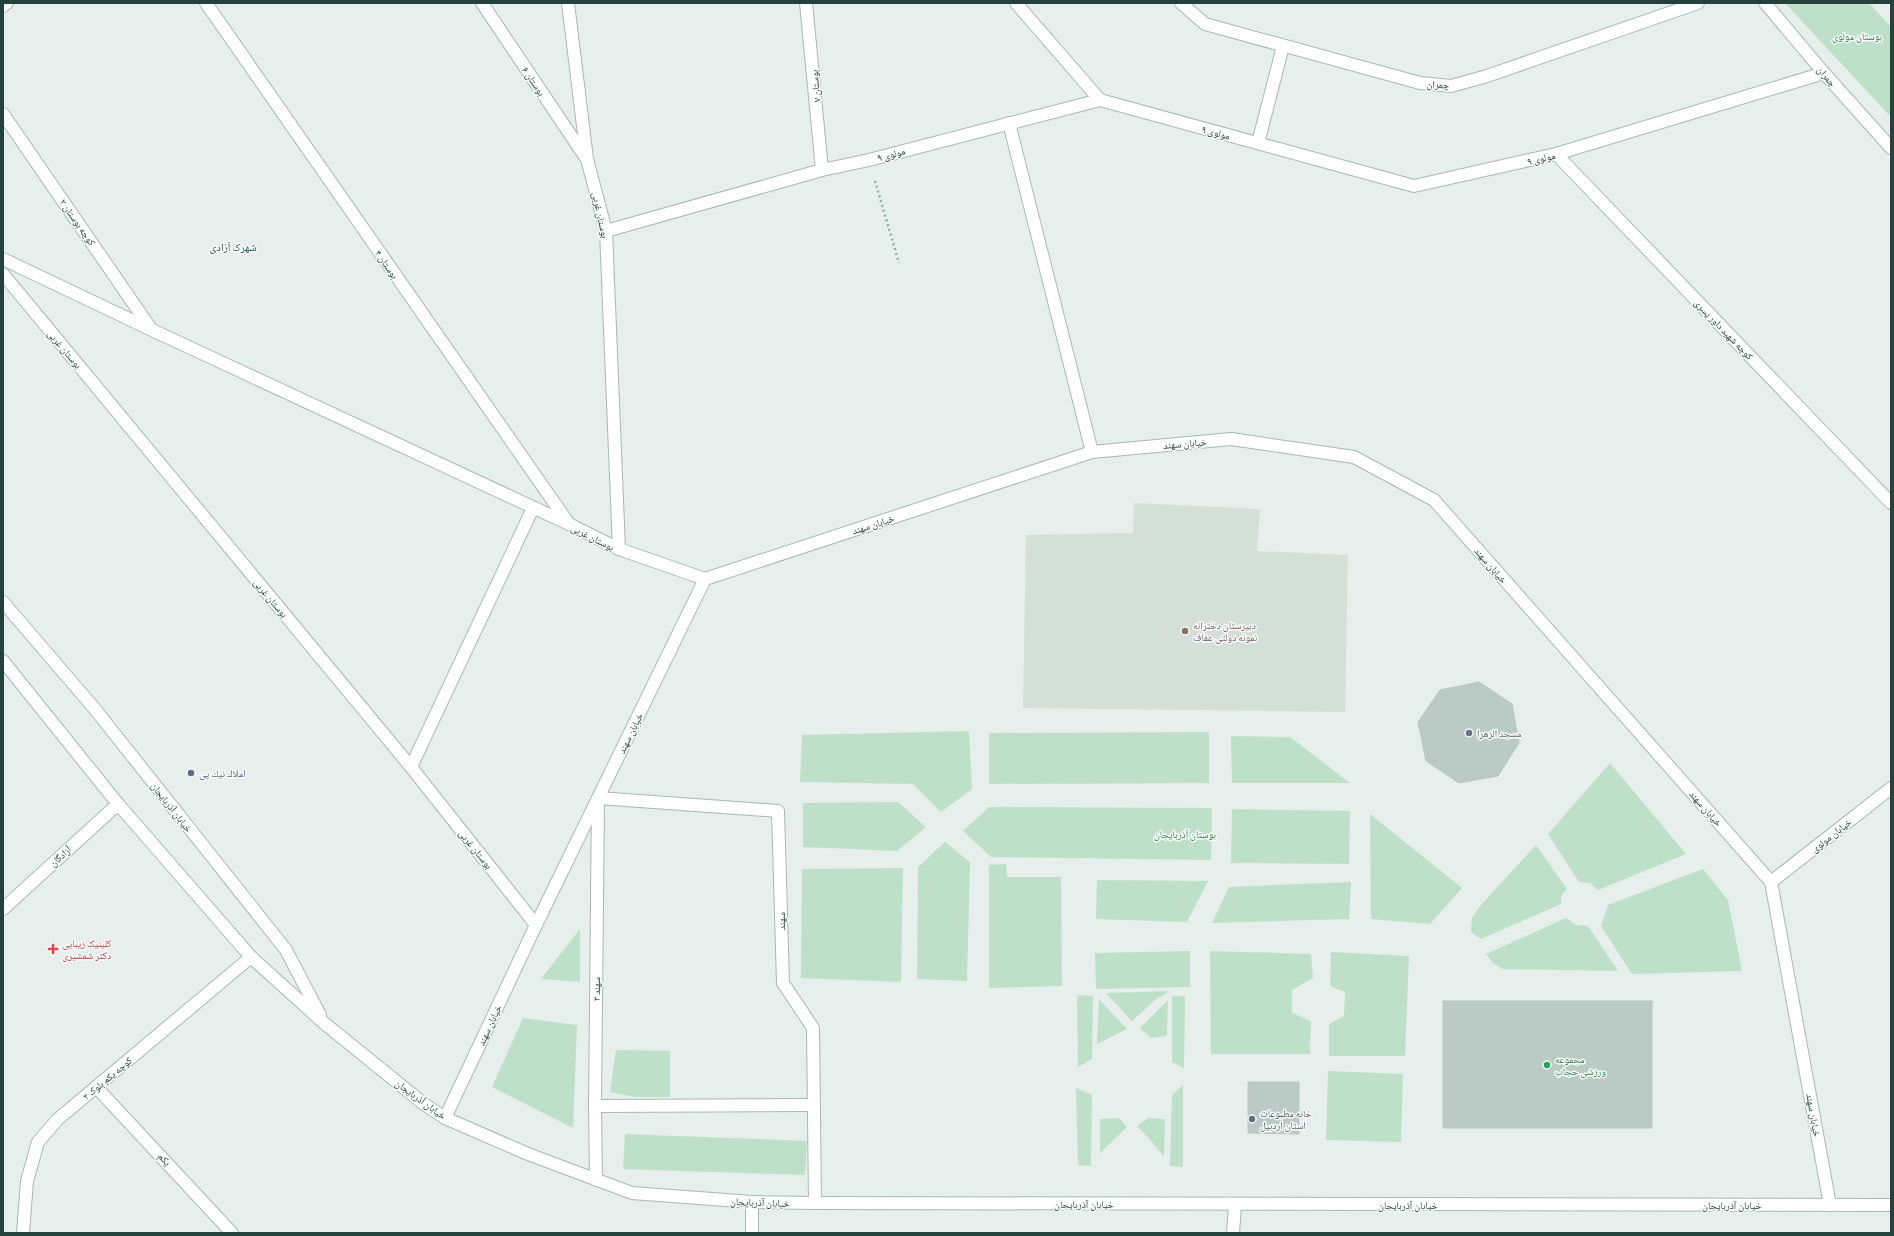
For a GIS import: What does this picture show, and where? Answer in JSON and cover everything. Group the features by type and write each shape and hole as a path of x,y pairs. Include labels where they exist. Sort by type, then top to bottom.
{"street":[{"path":"3,6 7,3"},
{"name":"بوستان ۴","path":"206,3 569,524"},
{"name":"بوستان ۶","path":"482,3 587,160"},
{"name":"بوستان غربی","path":"568,3 587,160 606,231 619,550"},
{"name":"بوستان ۷","path":"806,3 822,170"},
{"path":"1016,3 1100,100"},
{"name":"چمران","path":"1181,3 1205,24 1420,83 1452,86 1487,76 1698,3"},
{"name":"چمران","path":"1765,3 1824,73 1891,148"},
{"path":"1258,143 1283,46"},
{"name":"مولوی ۹","path":"606,231 822,170 869,160 1100,100 1414,186 1556,154 1824,73"},
{"name":"کوچه بوستان ۲","path":"3,114 152,330"},
{"path":"1010,123 1092,452"},
{"name":"کوچه شهید داور یسری","path":"1556,154 1891,503"},
{"name":"بوستان غربی","path":"3,259 569,524 619,550 706,579"},
{"name":"بوستان غربی","path":"3,274 411,767 536,925"},
{"name":"خیابان سهند","path":"444,1118 536,925 706,579 1092,452 1231,439 1354,457 1434,500 1771,882 1830,1205"},
{"path":"411,767 533,508"},
{"name":"خیابان آذربایجان","path":"3,602 94,708 286,950 324,1023"},
{"name":"خیابان آذربایجان","path":"3,661 118,804 251,957 324,1023 424,1104 444,1118 528,1154 632,1193 752,1202 815,1203 1234,1205 1891,1205"},
{"name":"خیابان مولوی","path":"1771,882 1891,788"},
{"name":"سهند","path":"598,798 778,811 783,983 813,1028 815,1203"},
{"name":"سهند ۲","path":"596,1180 595,1106 598,798"},
{"name":"آزادگان","path":"3,909 118,804"},
{"name":"کوچه یکم بلوک ۲","path":"23,1233 27,1181 38,1142 58,1119 251,957"},
{"name":"یکم","path":"96,1087 232,1233"},
{"path":"595,1106 813,1105"},
{"path":"752,1202 752,1233"},
{"path":"1233,1233 1234,1205"}],"path":[{"path":"869,160 899,263"}],"shaded area":[{"name":"دبیرستان دخترانه نمونه دولتی عفاف","path":"1134,503 1260,509 1257,551 1348,555 1345,712 1023,708 1026,535 1133,533"}],"green space":[{"name":"بوستان مولوی","path":"1785,3 1869,3 1891,27 1891,117"},
{"path":"969,731 972,789 941,812 913,784 800,782 802,735"},
{"path":"1209,732 1209,783 989,784 989,733"},
{"path":"1231,736 1290,737 1350,783 1232,783"},
{"path":"1610,763 1686,854 1598,890 1590,883 1579,882 1548,834"},
{"path":"898,802 926,827 897,851 803,847 803,803"},
{"name":"بوستان آذربایجان","path":"989,807 1212,808 1211,860 991,857 963,831"},
{"name":"بوستان آذربایجان","path":"1232,809 1350,811 1349,864 1231,863"},
{"path":"1370,814 1462,888 1430,924 1371,919"},
{"path":"945,842 970,862 967,981 917,979 918,867"},
{"path":"1536,845 1567,889 1561,896 1561,904 1481,939 1471,932 1472,918 1480,906"},
{"path":"1006,864 1007,877 1061,877 1062,986 989,988 989,865"},
{"path":"903,868 901,982 801,978 802,869"},
{"path":"1703,869 1728,900 1742,971 1632,974 1601,926 1608,905"},
{"path":"1097,880 1208,881 1187,922 1096,919"},
{"path":"1351,882 1349,919 1212,923 1229,887"},
{"path":"1566,918 1576,925 1588,926 1618,971 1503,969 1493,963 1486,954"},
{"path":"580,929 580,982 541,979"},
{"path":"1190,951 1190,987 1096,989 1095,953"},
{"path":"1210,951 1311,954 1313,978 1292,990 1292,1013 1311,1021 1310,1054 1211,1054"},
{"path":"1331,952 1409,956 1405,1056 1329,1056 1329,1024 1344,1016 1345,992 1330,986"},
{"path":"1170,991 1155,1000 1132,1021 1106,993"},
{"path":"1077,995 1093,996 1092,1059 1078,1067"},
{"path":"1172,996 1185,996 1184,1068 1172,1062"},
{"path":"1099,999 1127,1029 1097,1044"},
{"path":"1168,1000 1167,1036 1151,1038 1140,1028"},
{"path":"523,1018 577,1025 573,1128 492,1087"},
{"path":"616,1050 670,1051 670,1097 635,1097 610,1092"},
{"path":"1328,1071 1403,1074 1401,1142 1326,1140"},
{"path":"1183,1085 1183,1167 1170,1166 1172,1095"},
{"path":"1076,1088 1092,1095 1091,1166 1078,1165"},
{"path":"1119,1118 1127,1127 1100,1153 1100,1119"},
{"path":"1148,1118 1165,1119 1164,1157 1137,1126"},
{"path":"625,1134 807,1141 805,1175 623,1169"}],"building":[{"name":"مسجد الزهرا","path":"1479,682 1512,704 1519,743 1498,776 1459,783 1426,761 1418,722 1440,690"},
{"name":"مجموعه ورزشی حجاب","path":"1443,1001 1652,1001 1652,1128 1443,1128"},
{"path":"1248,1082 1299,1082 1299,1134 1248,1133"}],"place":[{"name":"دبیرستان دخترانه نمونه دولتی عفاف","path":"1185,631"},
{"name":"مسجد الزهرا","path":"1469,733"},
{"name":"املاك نيك پى","path":"191,773"},
{"name":"کلینیک زیبایی دکتر شمشیری","path":"53,949"},
{"name":"مجموعه ورزشی حجاب","path":"1547,1065"},
{"name":"خانه مطبوعات استان اردبیل","path":"1252,1119"}],"district":[{"name":"شهرک آزادی","path":"233,246"}]}
